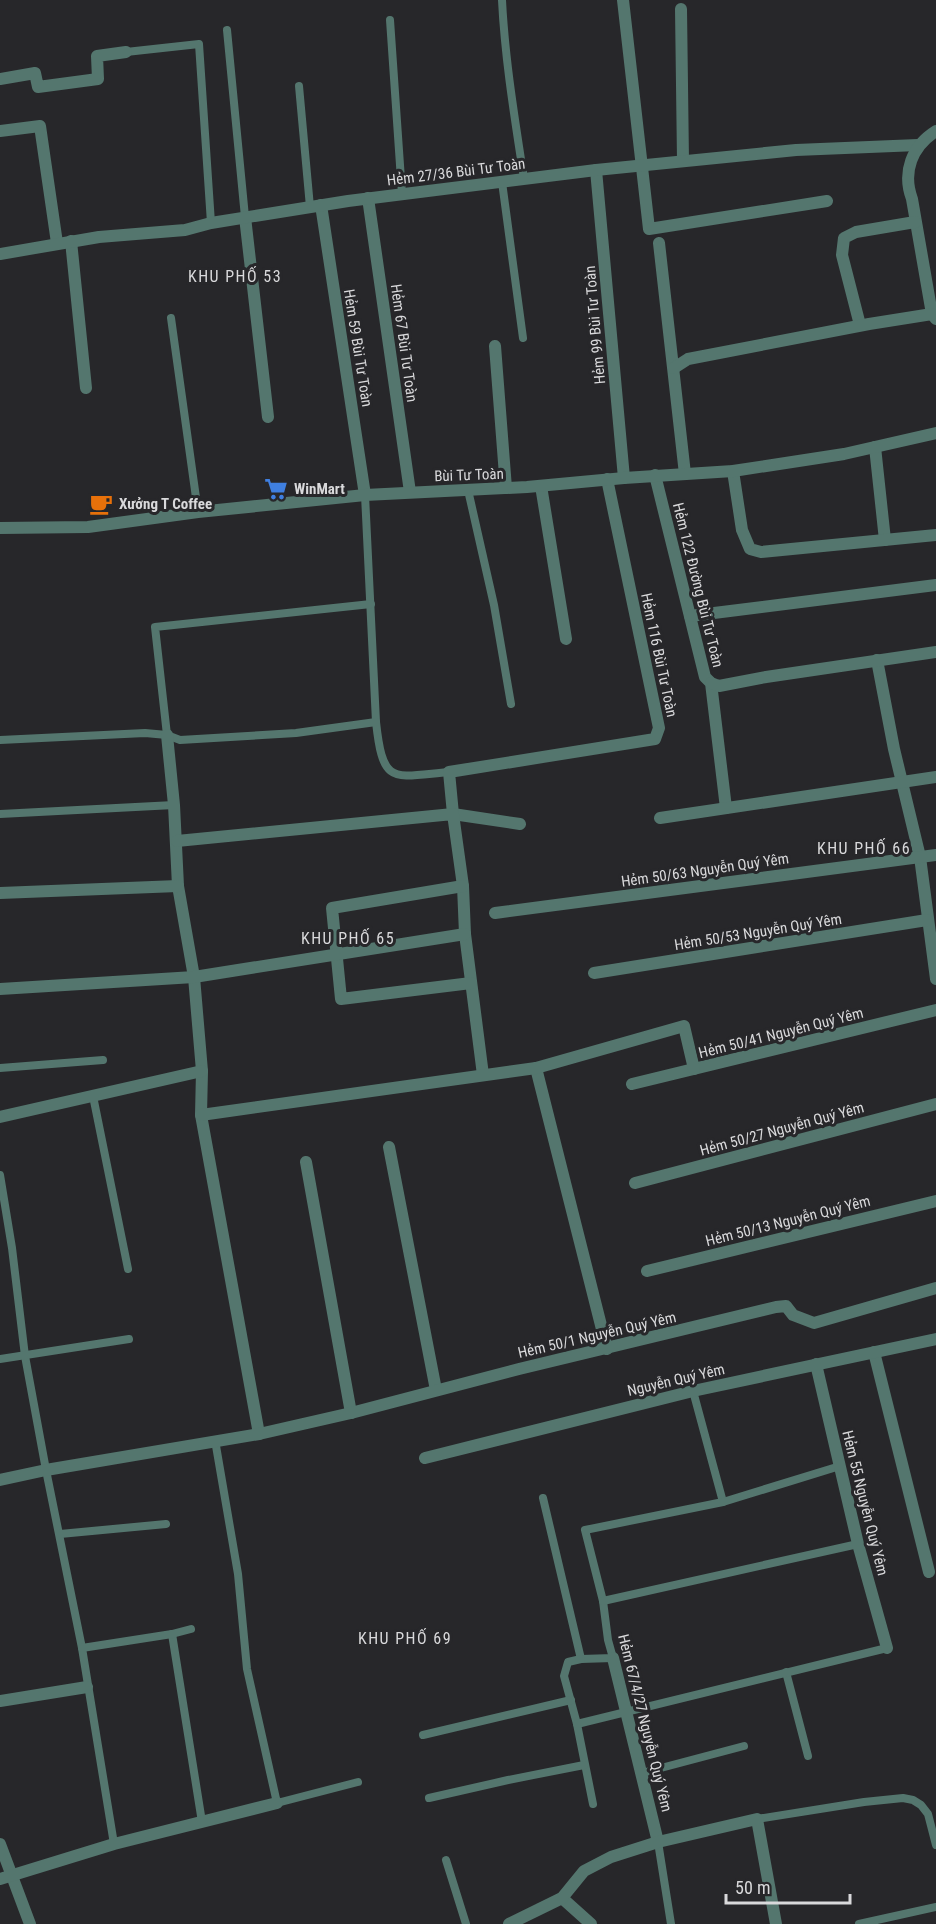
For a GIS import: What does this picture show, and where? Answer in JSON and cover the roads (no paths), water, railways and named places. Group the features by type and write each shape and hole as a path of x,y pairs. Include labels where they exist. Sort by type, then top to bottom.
{"street":[{"path":"623,0 649,229 827,201"},
{"path":"681,9 683,161"},
{"path":"0,78 35,73 38,87 98,79 97,56 126,52"},
{"path":"0,131 39,126 57,243"},
{"path":"674,368 688,359 860,326 934,316 907,181 908,171 918,145 936,131"},
{"name":"Hẻm 27/36 Bùi Tư Toàn","path":"0,254 70,241 185,230 245,217 368,198 596,170 796,150 918,145"},
{"name":"Hẻm 99 Bùi Tư Toàn","path":"596,170 624,478"},
{"name":"Hẻm 67 Bùi Tư Toàn","path":"368,198 410,492"},
{"name":"Hẻm 59 Bùi Tư Toàn","path":"315,206 365,495"},
{"path":"245,217 268,417"},
{"path":"860,326 842,255 844,238 856,232 915,222"},
{"path":"70,241 86,388"},
{"path":"659,243 685,474"},
{"path":"495,346 506,488"},
{"name":"Bùi Tư Toàn","path":"0,528 88,527 198,512 365,495 541,486 607,479 733,471 875,447 936,434"},
{"path":"875,447 885,540"},
{"path":"733,471 745,540 750,549 761,552 936,535"},
{"name":"Hẻm 122 Đường Bùi Tư Toàn","path":"655,476 705,677 711,683 726,808"},
{"name":"Hẻm 116 Bùi Tư Toàn","path":"449,772 655,739 659,728 607,479"},
{"path":"541,486 566,639"},
{"path":"690,616 936,585"},
{"path":"711,683 719,686 936,652"},
{"path":"877,660 920,857 936,980"},
{"path":"167,735 177,842 178,886 194,977 202,1071 201,1115 259,1434"},
{"path":"449,772 463,886 465,934 483,1075"},
{"path":"660,818 936,777"},
{"path":"177,842 453,814 520,824"},
{"name":"Hẻm 50/63 Nguyễn Quý Yêm","path":"495,913 936,855"},
{"path":"0,893 178,886"},
{"path":"463,886 332,908 340,999 471,983"},
{"name":"Hẻm 50/53 Nguyễn Quý Yêm","path":"594,973 927,920"},
{"path":"0,989 194,977 465,934"},
{"name":"Hẻm 50/41 Nguyễn Quý Yêm","path":"632,1084 936,1010"},
{"path":"201,1115 536,1068 684,1026 694,1069"},
{"path":"536,1068 607,1349"},
{"path":"0,1117 202,1071"},
{"name":"Hẻm 50/27 Nguyễn Quý Yêm","path":"635,1183 936,1104"},
{"path":"389,1147 436,1390"},
{"path":"306,1162 351,1413"},
{"name":"Hẻm 50/13 Nguyễn Quý Yêm","path":"647,1270 936,1201"},
{"name":"Hẻm 50/1 Nguyễn Quý Yêm","path":"0,1480 45,1470 259,1434 776,1307 786,1306 793,1315 814,1323 936,1288"},
{"name":"Nguyễn Quý Yêm","path":"425,1458 693,1391 936,1339"},
{"path":"874,1352 930,1572"},
{"name":"Hẻm 55 Nguyễn Quý Yêm","path":"816,1364 858,1544 887,1648"},
{"name":"Hẻm 67/4/27 Nguyễn Quý Yêm","path":"613,1658 658,1842"},
{"path":"0,1701 87,1687"},
{"path":"5,1876 114,1844 277,1803"},
{"path":"509,1924 562,1898 584,1871 610,1857 658,1842 757,1819 776,1924"},
{"path":"0,1844 5,1876 30,1924"},
{"path":"562,1898 591,1924"}],"lane":[{"path":"502,0 512,104 524,179"},
{"path":"390,20 402,194"},
{"path":"227,30 245,217"},
{"path":"126,52 199,44 211,223"},
{"path":"299,86 315,206"},
{"path":"502,182 523,338"},
{"path":"171,318 198,512"},
{"path":"468,490 494,605 511,704"},
{"path":"365,495 379,748 385,766 400,776 449,772"},
{"path":"167,735 155,627 371,604"},
{"path":"0,740 145,733 167,735 180,740 296,733 376,722"},
{"path":"0,814 174,805"},
{"path":"0,1068 103,1060"},
{"path":"93,1096 128,1269"},
{"path":"0,1175 12,1248 25,1356 45,1470 82,1648 114,1844"},
{"path":"0,1359 129,1339"},
{"path":"693,1391 723,1502 840,1466"},
{"path":"215,1440 238,1574 247,1669 277,1803 358,1782"},
{"path":"543,1498 581,1659"},
{"name":"Hẻm 67/4/27 Nguyễn Quý Yêm","path":"613,1658 608,1640 603,1601 585,1530 723,1502"},
{"path":"60,1534 166,1524"},
{"path":"603,1601 858,1544"},
{"path":"82,1648 172,1634 190,1629"},
{"path":"172,1634 202,1822"},
{"path":"577,1724 887,1648"},
{"path":"593,1804 577,1724 564,1677 567,1662 613,1658"},
{"path":"786,1672 808,1756"},
{"path":"423,1735 571,1700"},
{"path":"642,1773 744,1746"},
{"path":"429,1798 584,1765"},
{"path":"757,1819 903,1798 913,1800 928,1814 936,1845"},
{"name":"Hẻm 67/4/27 Nguyễn Quý Yêm","path":"658,1842 671,1924"},
{"path":"446,1860 466,1924"},
{"path":"859,1924 936,1907"}],"place":[{"name":"WinMart","path":"276,489"},
{"name":"Xưởng T Coffee","path":"101,504"}],"district":[{"name":"KHU PHỐ 53","path":"235,276"},
{"name":"KHU PHỐ 66","path":"864,848"},
{"name":"KHU PHỐ 65","path":"348,938"},
{"name":"KHU PHỐ 69","path":"405,1638"}]}
